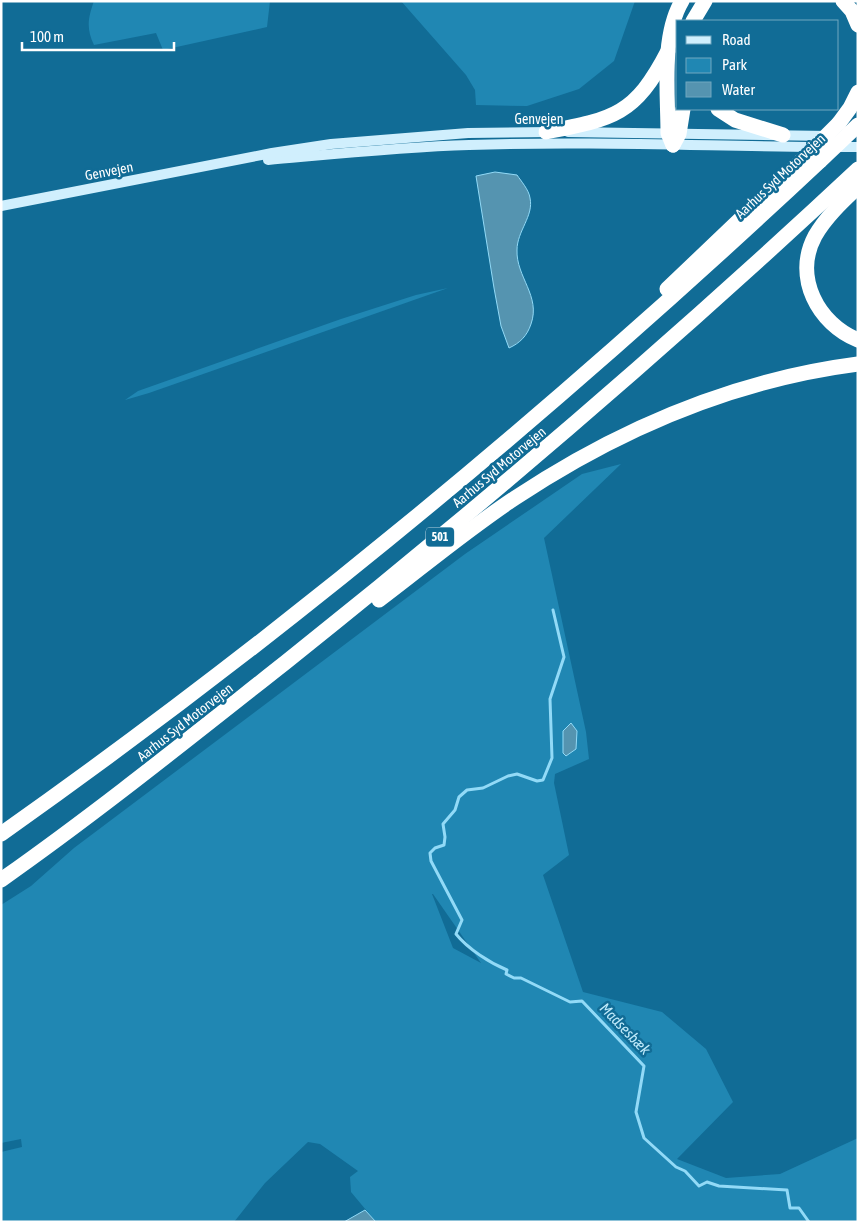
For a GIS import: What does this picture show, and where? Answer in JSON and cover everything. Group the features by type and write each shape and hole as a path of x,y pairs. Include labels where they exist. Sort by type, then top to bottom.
{"highway":[{"path":"673,137 668,51 672,29 682,1"},
{"path":"694,20 705,1"},
{"path":"843,1 852,11 858,25"},
{"path":"546,132 592,123 621,111 645,90 668,51"},
{"path":"590,370 662,294 839,123 850,108 858,92"},
{"path":"673,137 682,110"},
{"path":"720,110 735,120 783,135"},
{"name":"Aarhus Syd Motorvejen","path":"1,834 148,728 349,572 488,458 685,286 858,125"},
{"name":"Aarhus Syd Motorvejen","path":"1,880 170,755 507,483 693,322 858,169"},
{"path":"858,187 833,212 814,238 809,256 808,277 816,306 824,318 835,328 858,340"},
{"path":"326,630 352,621 513,499 570,463 632,431 738,389 792,375 858,364"}],"street":[{"name":"Genvejen","path":"1,206 272,153 331,144 458,134 546,132 858,147"},
{"name":"Genvejen","path":"222,164 335,153 458,145 673,137 858,136"}],"green space":[{"path":"94,1 270,1 267,27 163,50 156,33 94,45 89,23"},
{"path":"401,1 635,1 614,61 579,89 527,106 476,105 475,90 466,75"},
{"path":"448,288 125,400 138,391 341,319 416,295"},
{"path":"621,464 544,538 586,732 589,759 555,774 554,783 569,855 543,875 583,992 662,1012 706,1049 733,1102 677,1159 726,1178 780,1174 858,1138 858,1222 376,1222 351,1192 350,1177 358,1171 320,1144 308,1142 265,1183 234,1222 1,1222 1,1152 22,1147 21,1139 1,1143 1,905 31,886 74,848 465,554 582,474","holes":["433,894 481,963 453,948"]}],"water":[{"path":"495,172 517,175 528,192 531,205 517,250 520,269 531,295 533,314 531,324 525,336 517,344 509,348 501,326 476,176"},
{"path":"571,723 577,731 576,749 566,756 563,753 563,731"},
{"path":"365,1210 376,1222 344,1222"}],"waterway":[{"name":"Madsesbæk","path":"553,610 564,657 550,699 552,758 543,780 537,781 517,774 508,776 483,788 467,790 459,797 455,810 443,824 444,845 435,848 430,853 431,861 462,920 456,934 480,955 507,970 506,974 514,978 521,978 570,1002 582,1001 644,1066 636,1112 644,1138 676,1167 685,1171 699,1186 707,1182 719,1186 787,1190 790,1208 799,1208 809,1222"}]}
